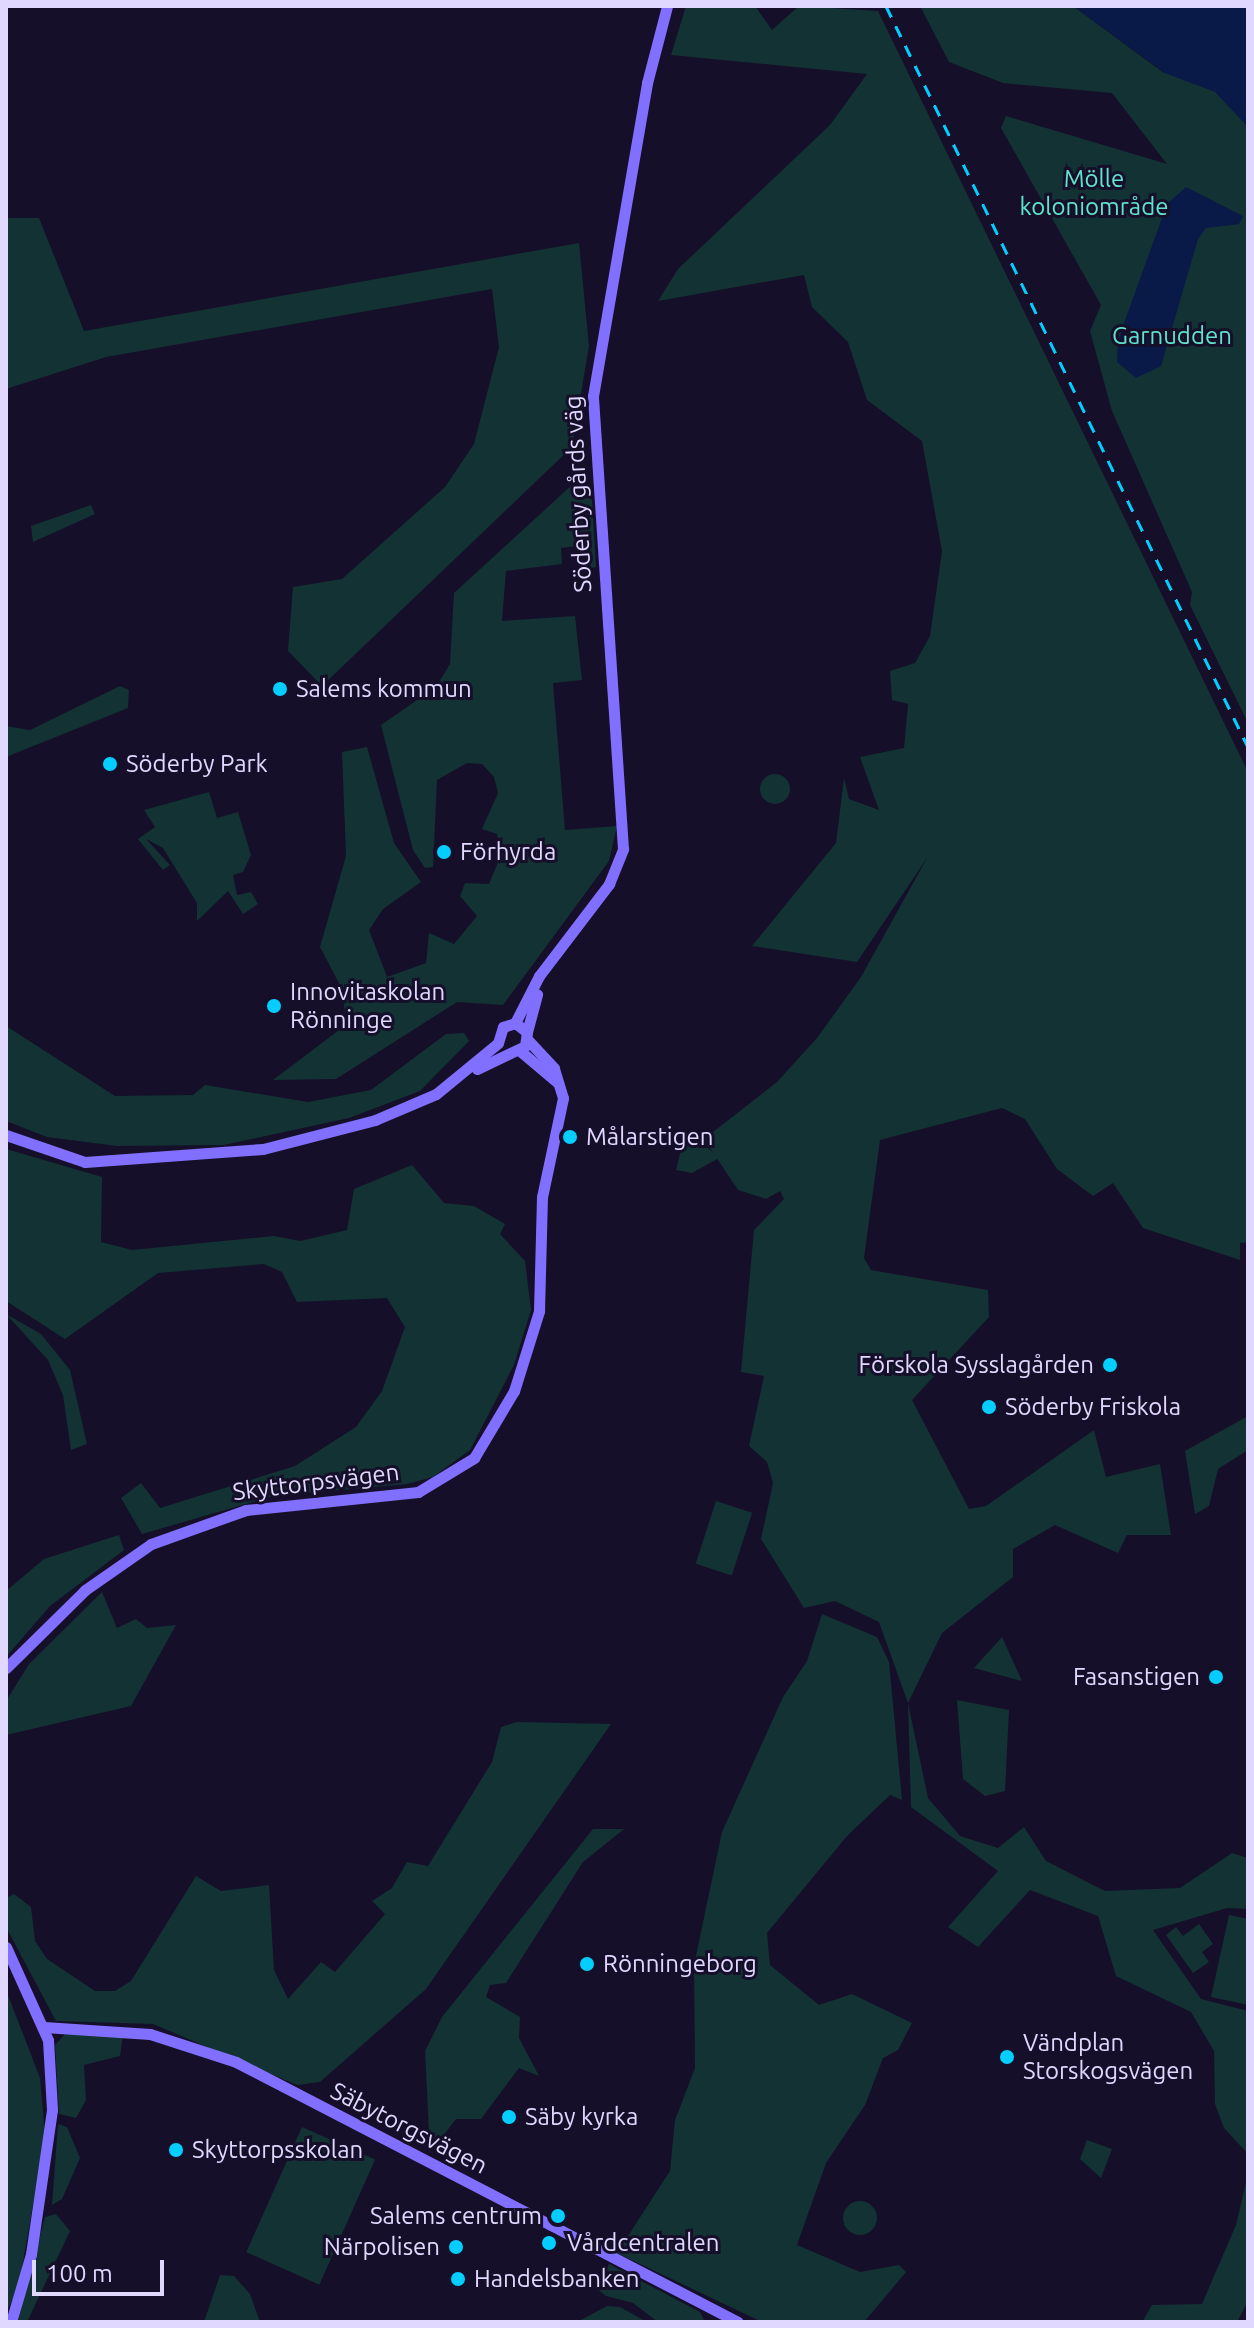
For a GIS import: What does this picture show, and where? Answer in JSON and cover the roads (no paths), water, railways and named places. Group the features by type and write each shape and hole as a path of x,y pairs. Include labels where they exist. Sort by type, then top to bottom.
{"street":[{"name":"Söderby gårds väg","path":"498,1043 503,1027 515,1023 548,963 609,884 623,849 593,396 647,83 667,6"},
{"name":"Söderby gårds väg","path":"516,1051 527,1036 548,963"},
{"path":"515,1023 561,1085"},
{"path":"456,1081 498,1043 516,1051 561,1085"},
{"path":"6,1135 85,1162 235,1154 375,1120 516,1051"},
{"name":"Skyttorpsvägen","path":"6,1668 85,1590 138,1551 190,1527 246,1510 418,1492 465,1467 496,1428 533,1341 542,1197 563,1109 561,1085"},
{"path":"6,1947 44,2027 52,2110 31,2254 11,2322"},
{"name":"Säbytorgsvägen","path":"44,2027 103,2026 171,2038 297,2094 616,2259 719,2318 738,2322"}],"water":[{"path":"1073,6 1248,6 1248,127 1215,92 1165,73"},
{"path":"1186,187 1243,216 1239,224 1206,228 1198,239 1161,366 1136,378 1117,362 1118,340 1167,204"}],"railway":[{"path":"886,6 1248,747"}],"place":[{"name":"Salems kommun","path":"280,689"},
{"name":"Söderby Park","path":"110,764"},
{"name":"Förhyrda","path":"444,852"},
{"name":"Innovitaskolan Rönninge","path":"274,1006"},
{"name":"Målarstigen","path":"570,1137"},
{"name":"Förskola Sysslagården","path":"1110,1365"},
{"name":"Söderby Friskola","path":"989,1407"},
{"name":"Fasanstigen","path":"1216,1677"},
{"name":"Rönningeborg","path":"587,1964"},
{"name":"Vändplan Storskogsvägen","path":"1007,2057"},
{"name":"Säby kyrka","path":"509,2117"},
{"name":"Skyttorpsskolan","path":"176,2150"},
{"name":"Salems centrum","path":"558,2216"},
{"name":"Vårdcentralen","path":"549,2243"},
{"name":"Närpolisen","path":"456,2247"},
{"name":"Handelsbanken","path":"458,2279"}],"park label":[{"name":"Mölle koloniområde","path":"1094,193"},
{"name":"Garnudden","path":"1172,336"}]}
